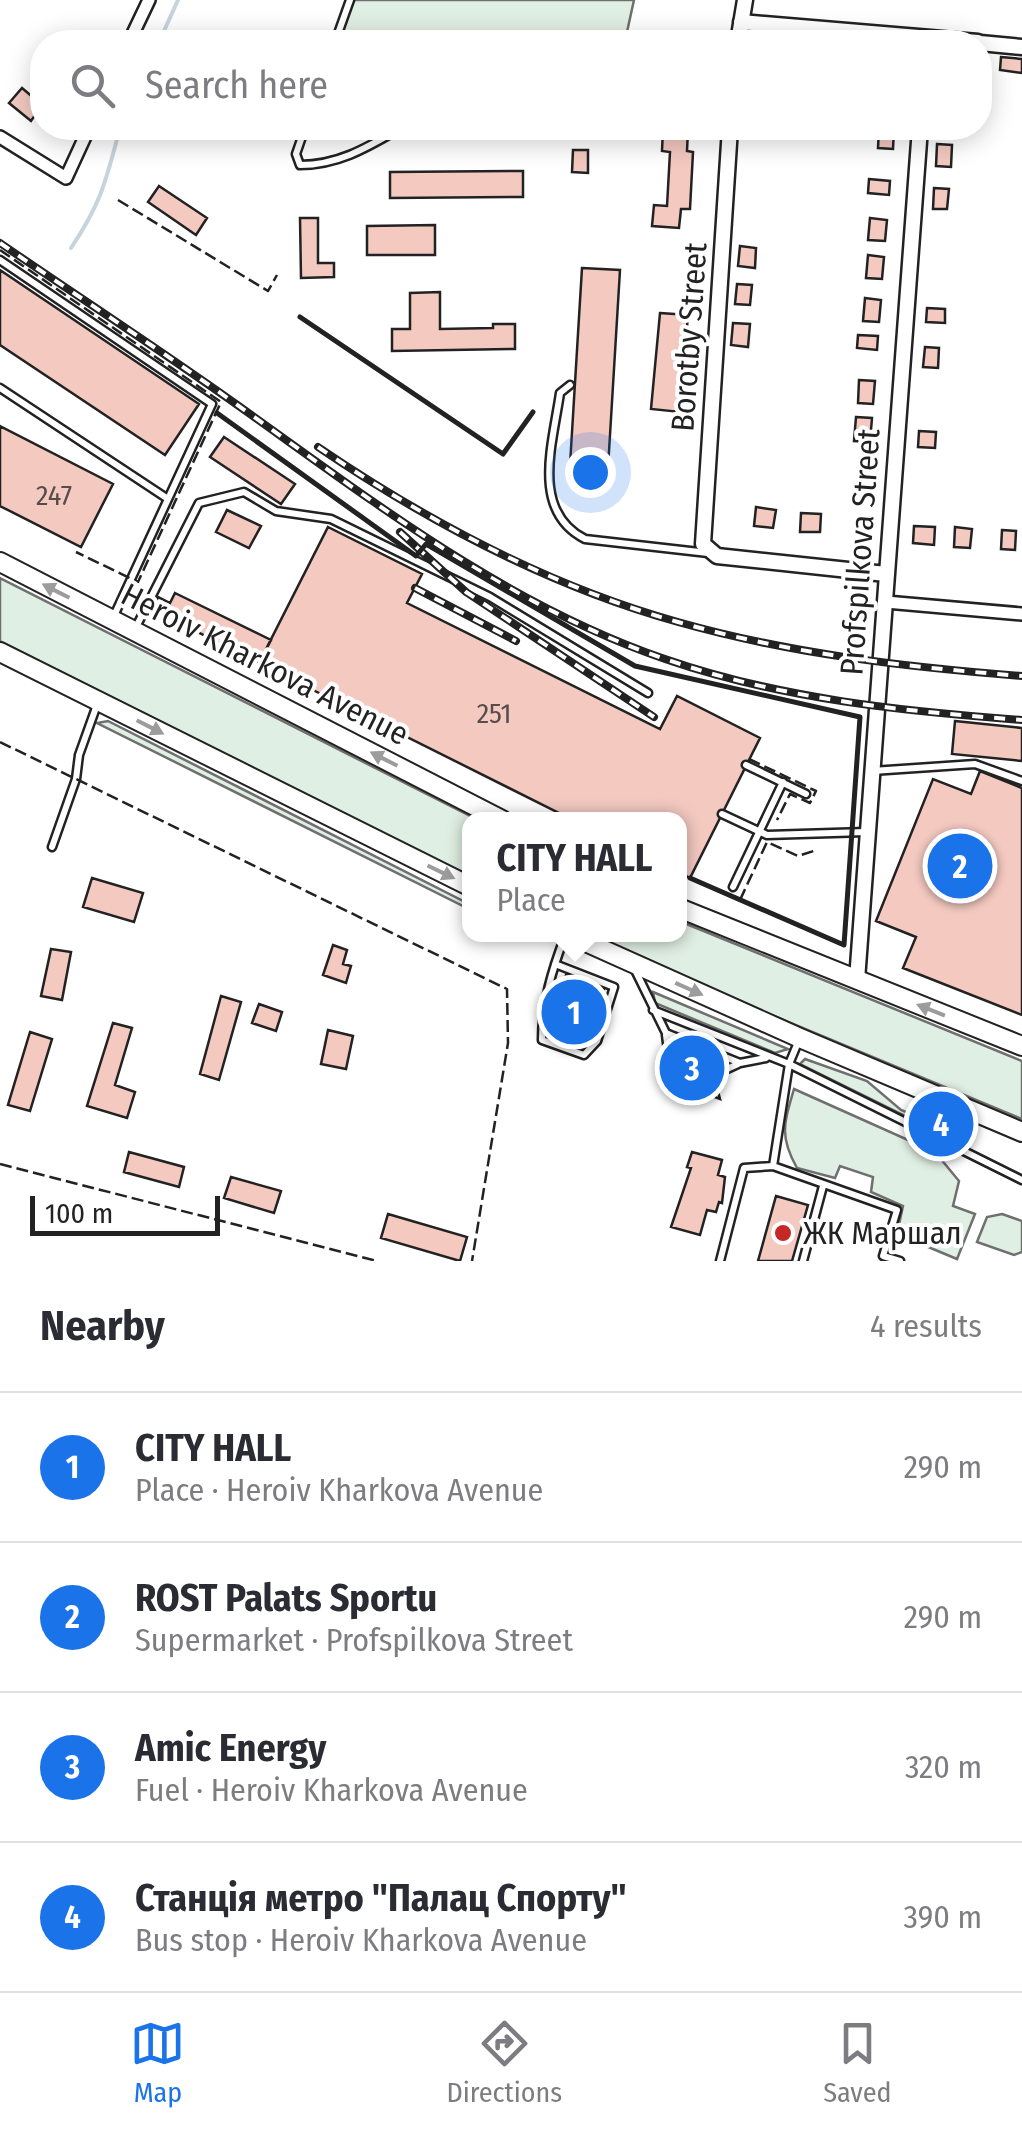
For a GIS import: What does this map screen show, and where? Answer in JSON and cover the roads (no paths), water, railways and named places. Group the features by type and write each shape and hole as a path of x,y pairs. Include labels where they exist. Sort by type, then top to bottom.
{"main road":[{"name":"Heroiv Kharkova Avenue","path":"0,562 487,812"},
{"path":"0,652 462,883"},
{"path":"687,911 1022,1046"},
{"path":"585,942 1022,1132"}],"street":[{"path":"136,30 150,0"},
{"path":"740,30 745,0"},
{"path":"741,22 824,30"},
{"path":"992,44 1022,47"},
{"path":"0,137 66,178 84,140"},
{"name":"Borotby Street","path":"708,551 702,537 729,140"},
{"name":"Profspilkova Street","path":"856,980 919,140"},
{"path":"708,551 886,574"},
{"path":"886,602 1022,614"}],"lane":[{"path":"339,30 350,0"},
{"path":"301,140 296,154 300,165 324,165 379,140"},
{"path":"0,260 212,404 113,620"},
{"path":"570,385 560,393 548,480 550,501 570,532 586,539 708,551"},
{"path":"0,388 168,499"},
{"path":"135,630 198,502 244,492 276,511 331,519 490,597 648,692"},
{"path":"52,847 98,701"},
{"path":"746,764 806,794"},
{"path":"871,771 975,764 1022,781"},
{"path":"733,887 783,782"},
{"path":"722,814 759,832 788,836 867,832"},
{"path":"555,964 614,987 598,1041 584,1055 542,1040 542,1016 555,964 564,942"},
{"path":"633,964 666,1034 670,1058 714,1074 770,1057"},
{"path":"653,1010 788,1064 1022,1180"},
{"path":"666,1034 740,1063"},
{"path":"772,1166 788,1064 800,1038"},
{"path":"720,1261 744,1168 772,1166 896,1210 883,1256 900,1261"},
{"path":"803,1261 823,1186"}],"waterway":[{"path":"164,30 178,0"},
{"path":"71,248 102,190 117,140"}],"railway":[{"path":"0,243 398,519 554,612 665,659 753,684 886,707 1022,720"},
{"path":"318,447 447,526 537,571 631,607 720,633 806,651 1022,676"},
{"path":"400,532 466,592 654,717"},
{"path":"415,588 516,641"}],"place":[{"name":"ROST Palats Sportu","path":"960,866"},
{"name":"CITY HALL","path":"574,1012"},
{"name":"Amic Energy","path":"692,1068"},
{"name":"Станція метро \"Палац Спорту\"","path":"941,1124"},
{"name":"ЖК Маршал","path":"783,1233"}]}
